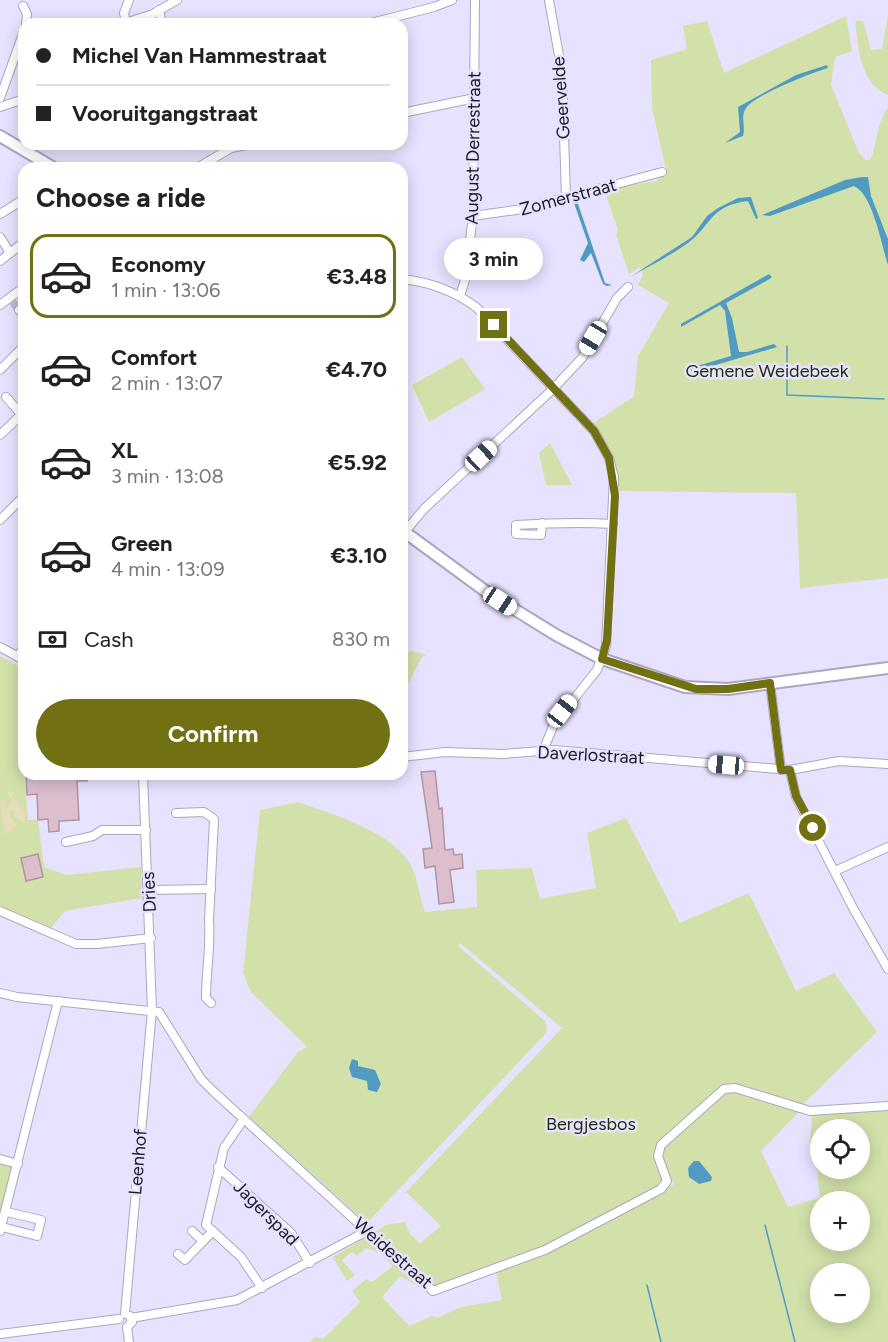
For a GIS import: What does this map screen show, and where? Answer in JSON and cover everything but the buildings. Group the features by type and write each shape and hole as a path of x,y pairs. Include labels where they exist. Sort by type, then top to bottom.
{"main road":[{"path":"0,136 18,147"},
{"path":"24,150 44,162"},
{"path":"408,536 523,616 602,659 696,689 728,689 888,668"}],"street":[{"path":"124,18 129,0"},
{"path":"137,18 177,0"},
{"path":"392,18 434,8 452,0"},
{"name":"August Derrestraat","path":"460,296 465,280 473,216 475,0"},
{"name":"Geervelde","path":"549,0 562,72 566,196"},
{"path":"23,6 27,18"},
{"path":"159,10 161,18"},
{"path":"0,98 18,59"},
{"path":"408,112 475,98"},
{"path":"0,107 18,101"},
{"path":"206,162 225,150"},
{"name":"Zomerstraat","path":"473,216 508,213 662,172"},
{"path":"0,214 18,203"},
{"path":"0,237 10,254"},
{"path":"0,261 18,247"},
{"path":"408,280 427,284 460,296 486,316 552,390 594,431 609,458 615,487 607,640 602,659 562,711 543,751"},
{"path":"408,527 552,390 582,358 617,298 628,287"},
{"path":"0,305 11,300 18,292"},
{"path":"0,370 18,354"},
{"path":"6,397 18,408"},
{"path":"0,435 18,418"},
{"path":"0,520 18,502"},
{"path":"542,523 613,524"},
{"path":"0,647 18,657"},
{"path":"770,683 781,770"},
{"name":"Daverlostraat","path":"408,757 445,752 504,754 543,751 781,770 839,761 888,764"},
{"path":"790,770 796,796 888,969"},
{"name":"Dries","path":"143,780 152,1010"},
{"path":"176,813 204,812 214,819 211,944 206,978 206,998 211,1003"},
{"path":"66,842 93,836 102,830 146,830"},
{"path":"835,871 888,847"},
{"path":"149,890 211,889"},
{"path":"0,911 76,944 151,938"},
{"path":"0,993 152,1010"},
{"path":"7,1212 41,1220 37,1236 1,1229 58,1001"},
{"name":"Weidestraat","path":"152,1010 162,1014 201,1079 430,1290 436,1290 561,1243 666,1186 666,1176 658,1156 661,1145 724,1089 735,1088 810,1111 888,1106"},
{"name":"Leenhof","path":"125,1317 152,1010"},
{"path":"243,1120 224,1148 206,1225 241,1257 262,1288"},
{"path":"0,1159 18,1164"},
{"name":"Jagerspad","path":"218,1167 291,1233 310,1263"},
{"path":"192,1231 203,1241"},
{"path":"178,1254 185,1260 213,1231"},
{"path":"0,1334 227,1303 262,1288 368,1231"},
{"path":"125,1317 122,1326 127,1327 129,1342"}],"green space":[{"path":"888,14 888,95 871,82 866,73 862,64 855,21 863,21 871,50 882,49"},
{"name":"Gemene Weidebeek","path":"846,16 852,51 835,57 831,85 859,153 866,160 871,159 880,124 888,108 888,578 800,588 796,493 619,491 610,452 591,425 634,396 638,356 669,303 638,285 643,275 640,267 629,274 616,235 618,230 604,189 657,181 666,169 652,108 651,60 687,49 683,26 707,21 724,73"},
{"path":"462,357 485,389 429,422 412,385"},
{"path":"550,443 572,485 546,485 539,453"},
{"path":"408,652 427,655 422,657 408,684"},
{"path":"0,656 18,666 18,780 25,780 28,820 38,820 44,867 66,875 141,867 142,898 65,911 49,930 0,906"},
{"name":"Bergjesbos","path":"298,802 377,834 404,855 412,867 425,912 477,907 476,870 532,868 540,899 596,888 587,833 626,818 680,923 749,893 796,991 834,973 877,1032 801,1106 732,1083 718,1090 736,1091 799,1112 761,1151 788,1207 810,1201 810,1251 870,1251 870,1191 819,1191 818,1179 870,1179 870,1119 812,1119 812,1114 888,1108 888,1342 310,1342 315,1337 323,1339 360,1302 352,1291 366,1279 372,1282 393,1266 379,1252 366,1248 357,1256 352,1252 342,1260 355,1275 347,1281 333,1257 386,1225 405,1222 410,1234 420,1243 441,1226 406,1192 562,1028 460,943 458,946 545,1021 546,1033 367,1223 249,1117 298,1052 307,1047 251,992 243,973 260,810","holes":["672,1180 674,1184 547,1252 496,1272 502,1300 461,1307 437,1318 432,1316 409,1326 382,1297 400,1276 425,1290 547,1245"]},
{"path":"0,1162 11,1165 13,1169 0,1224"}],"sand":[{"path":"14,792 12,796 25,812 25,824 13,815 16,809 11,809 9,814 17,826 4,834 0,803 4,798 7,810 11,799 7,793"}],"water":[{"path":"827,65 828,68 784,85 751,103 744,111 743,136 725,143 740,132 738,107 796,75"},
{"path":"868,177 871,196 888,239 888,265 872,210 861,191 854,186 770,216 762,215 845,180"},
{"path":"751,197 758,218 756,219 748,201 726,207 718,211 688,243 630,277 692,237 707,216 718,208 738,198"},
{"path":"577,201 605,283 612,285 603,284 591,253 584,262 580,260 588,243 574,203"},
{"path":"769,274 772,277 768,280 726,303 732,318 739,352 774,344 777,347 692,372 690,368 731,356 725,311 720,305 681,327 681,324"},
{"path":"352,1059 358,1061 358,1066 375,1070 381,1084 377,1092 368,1090 367,1081 352,1077 349,1068"},
{"path":"694,1161 699,1161 712,1177 711,1181 699,1184 689,1177 688,1168"}],"waterway":[{"path":"787,346 787,395 884,399"},
{"path":"765,1225 795,1342"},
{"path":"647,1285 661,1342"}],"tunnel":[{"path":"13,302 18,309"}],"route":[{"path":"494,325 594,431 612,466 615,496 607,640 602,659 696,689 728,689 770,683 781,770 790,770 796,796 813,828"}]}
